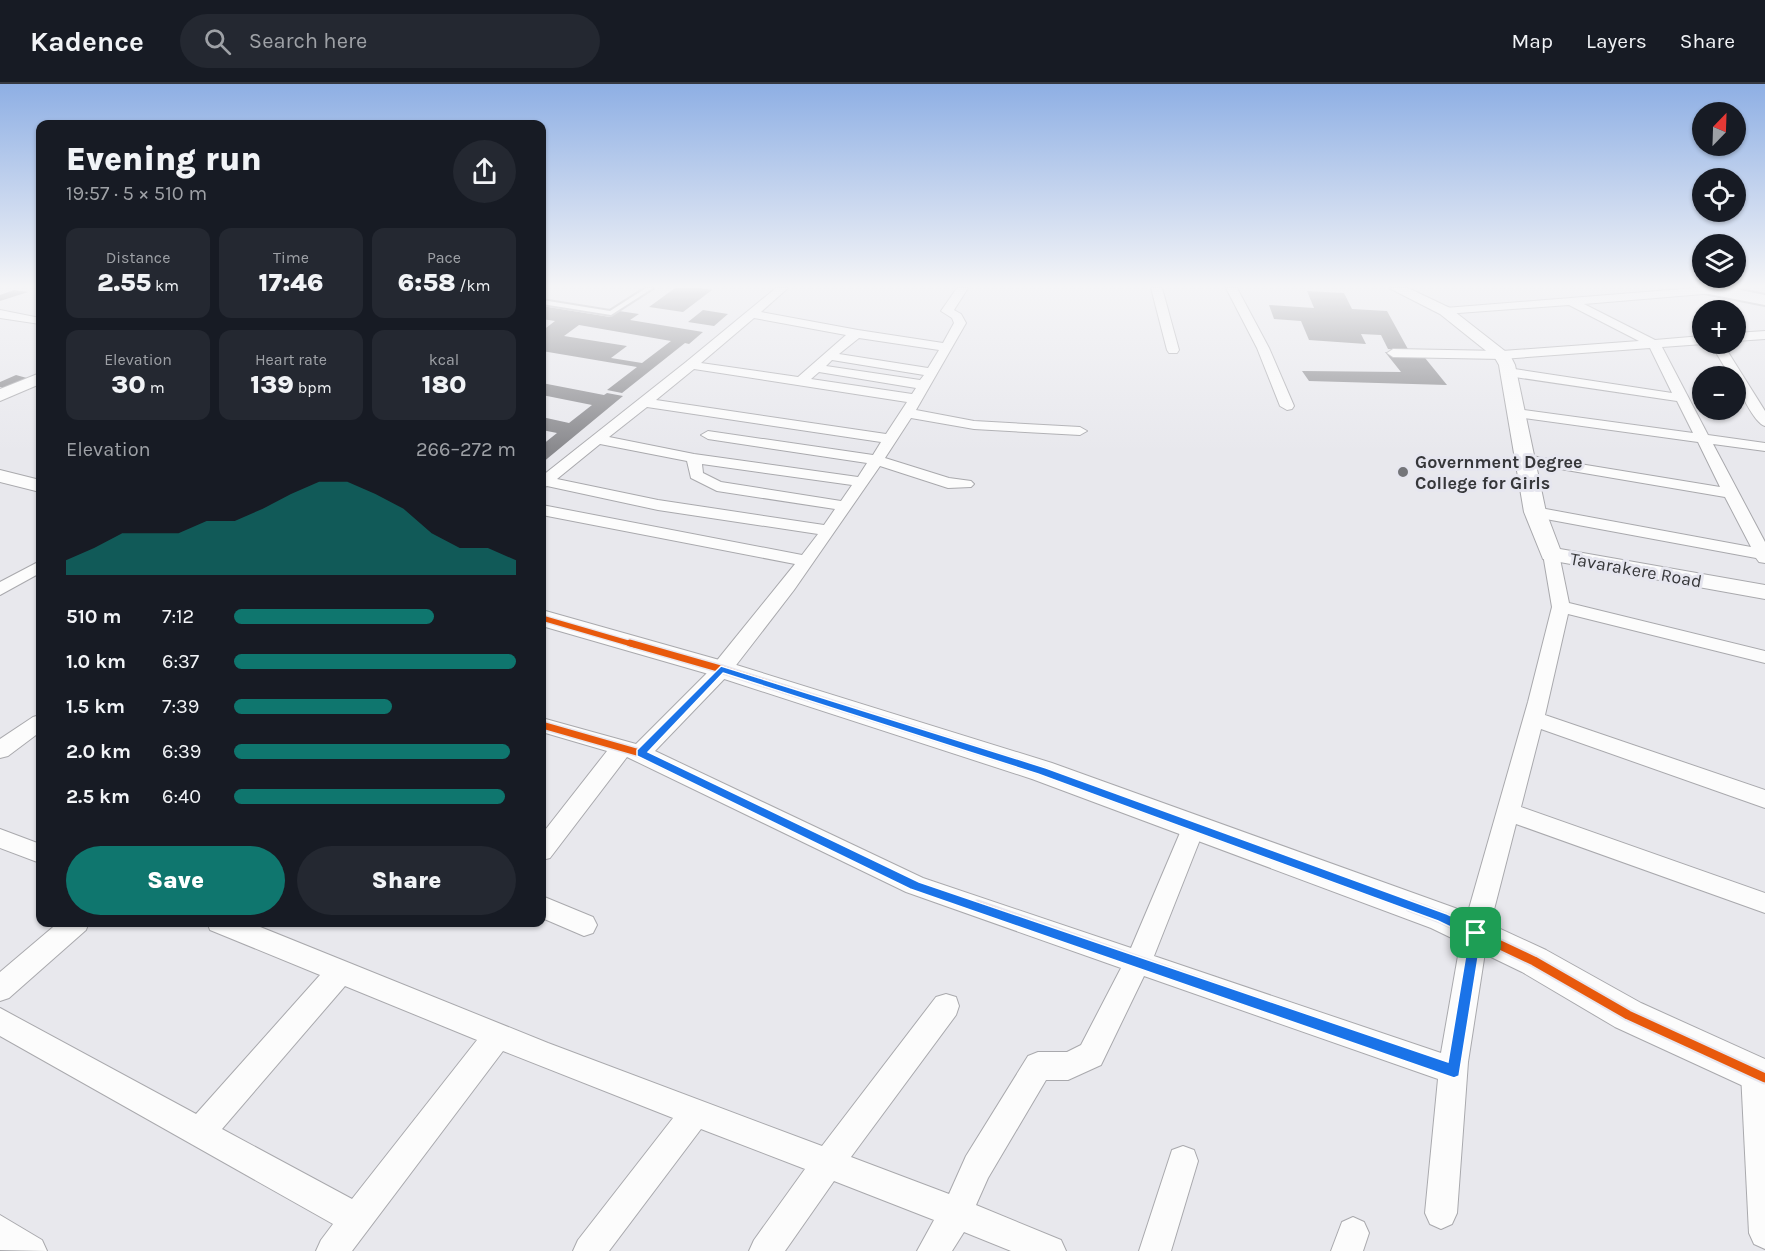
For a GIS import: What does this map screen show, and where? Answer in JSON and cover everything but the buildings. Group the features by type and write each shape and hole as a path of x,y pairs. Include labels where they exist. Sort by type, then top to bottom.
{"street":[{"path":"546,480 718,342"},
{"path":"896,342 943,353"},
{"path":"546,846 631,750 721,669 861,482 949,342"},
{"path":"1171,342 1173,350"},
{"path":"1260,342 1287,406"},
{"path":"1481,342 1505,364 1672,342"},
{"path":"1651,342 1654,344 1704,438 1764,556"},
{"path":"800,382 843,344 943,353"},
{"path":"1393,352 1505,364 1682,398"},
{"path":"1723,354 1765,422"},
{"path":"829,356 928,379"},
{"name":"Tavarakere Road","path":"1505,364 1535,512 1551,555 1765,592"},
{"path":"691,365 800,382 911,406 974,425 1080,431"},
{"path":"815,368 928,379"},
{"path":"0,396 36,380"},
{"path":"644,402 890,439"},
{"path":"1516,412 1765,447"},
{"path":"708,435 876,460 948,483 966,484"},
{"path":"597,439 694,458 861,482"},
{"path":"694,458 696,475 717,486 844,506"},
{"path":"1525,459 1731,493"},
{"path":"1,477 36,485"},
{"path":"546,483 658,505 827,530"},
{"path":"546,511 804,561"},
{"path":"1535,512 1764,556"},
{"path":"1441,1213 1454,1071 1476,933 1561,607 1551,555"},
{"path":"0,570 32,579"},
{"path":"0,590 32,579"},
{"path":"1561,607 1765,657"},
{"path":"546,619 721,669 1042,771 1443,918 1534,961 1628,1015 1760,1076 1765,1233"},
{"path":"1533,718 1765,799"},
{"path":"0,750 36,725"},
{"path":"546,726 631,750 915,885 1454,1071"},
{"path":"1508,813 1765,903"},
{"path":"933,1251 957,1212 977,1167 1038,1066 1068,1066 1092,1055 1138,962 1193,826"},
{"path":"0,838 36,852"},
{"path":"546,909 584,925"},
{"path":"0,989 71,927"},
{"path":"231,927 496,1035 957,1212 1050,1251"},
{"path":"200,1132 340,972"},
{"path":"765,1251 946,1006"},
{"path":"0,1021 356,1219"},
{"path":"332,1251 496,1035"},
{"path":"590,1251 662,1158 694,1112"},
{"path":"1155,1251 1183,1161"},
{"path":"0,1231 31,1251"}],"cycle path":[{"path":"546,619 721,669 1042,771 1443,918 1534,961 1628,1015 1765,1078"},
{"path":"546,726 640,753 915,885 1454,1071"}],"place":[{"name":"Government Degree College for Girls","path":"1403,472"}],"route":[{"path":"721,669 1042,771 1443,918 1476,933 1454,1071 915,885 640,753 721,669"}]}
